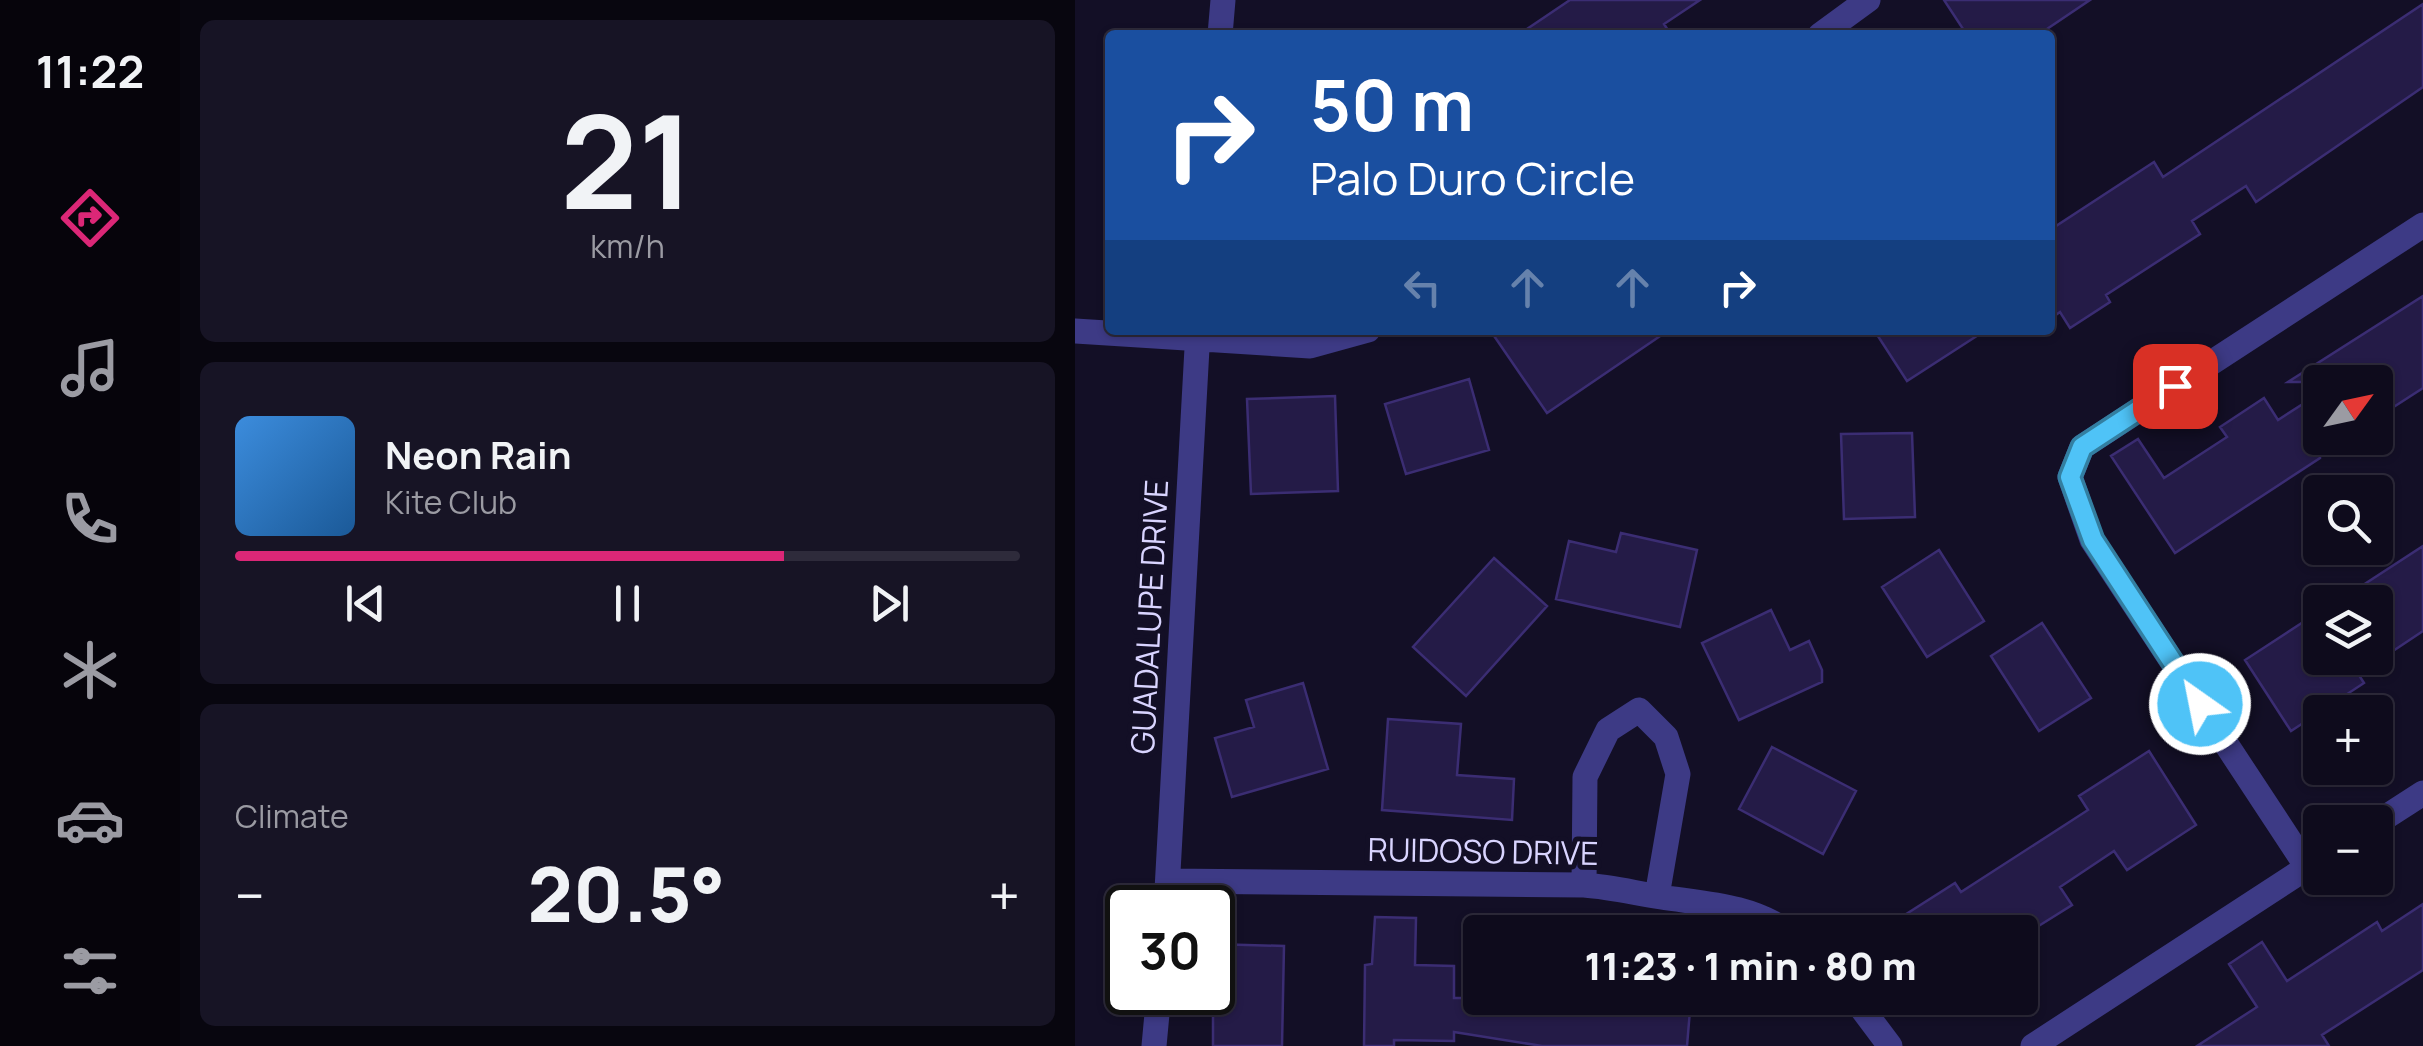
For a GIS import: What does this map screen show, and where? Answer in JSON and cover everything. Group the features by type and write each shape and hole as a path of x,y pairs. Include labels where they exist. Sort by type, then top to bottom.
{"street":[{"path":"1220,30 1223,0"},
{"path":"1827,30 1867,0"},
{"path":"2303,847 2093,540 2070,477 2082,447 2423,225"},
{"path":"1075,331 1105,332"},
{"name":"GUADALUPE DRIVE","path":"1168,885 1198,335"},
{"path":"1207,335 1311,346 1350,335"},
{"path":"1584,885 1585,776 1608,730 1639,710 1666,737 1677,774 1657,896"},
{"path":"2393,812 2423,793"},
{"path":"2033,1046 2303,870"},
{"name":"RUIDOSO DRIVE","path":"1168,881 1584,885 1627,888 1732,906 1751,915"},
{"path":"1154,1046 1157,1015"},
{"path":"1867,1015 1890,1046"}],"building":[{"path":"1570,0 1700,0 1664,24 1668,30 1525,30"},
{"path":"1944,0 2090,0 2045,30 1964,30"},
{"path":"2423,4 2423,87 2256,202 2246,186 2192,221 2200,234 2106,295 2110,302 2070,328 2060,312 2055,316 2055,227 2154,162 2163,177"},
{"path":"2423,296 2423,388 2393,407 2393,365 2315,365"},
{"path":"1493,335 1662,335 1547,413"},
{"path":"1877,335 1978,335 1907,381"},
{"path":"2303,372 2303,382 2288,382"},
{"path":"1469,379 1489,450 1406,474 1385,404"},
{"path":"1335,396 1338,491 1251,494 1247,399"},
{"path":"2264,398 2278,420 2303,404 2303,455 2320,458 2175,553 2111,456 2138,439 2164,478 2227,437 2220,427"},
{"path":"1912,433 1915,517 1844,519 1841,434"},
{"path":"1621,533 1697,550 1680,627 1556,599 1569,541 1616,552"},
{"path":"2423,546 2423,631 2393,651 2393,585 2363,585"},
{"path":"1939,550 1984,621 1927,657 1882,587"},
{"path":"1494,558 1547,606 1466,696 1413,647"},
{"path":"1771,610 1790,650 1809,641 1822,670 1822,682 1739,720 1702,643"},
{"path":"2303,622 2303,675 2359,675 2364,683 2346,695 2303,695 2303,723 2291,731 2245,660"},
{"path":"2042,623 2091,698 2039,731 1991,656"},
{"path":"1303,683 1328,769 1232,797 1215,738 1254,727 1246,700"},
{"path":"1388,719 1461,724 1457,775 1514,779 1512,820 1382,810"},
{"path":"1772,747 1856,791 1823,854 1739,809"},
{"path":"2149,751 2196,825 2127,870 2114,851 2060,887 2072,905 2038,926 2038,915 1905,915 1955,883 1961,892 2088,810 2079,796"},
{"path":"2423,904 2423,970 2322,1035 2329,1046 2197,1046 2257,1007 2229,964 2262,942 2287,981 2377,922 2382,931"},
{"path":"1375,917 1416,918 1415,965 1454,966 1454,998 1463,998 1463,1015 1690,1015 1687,1046 1542,1046 1454,1032 1454,1041 1394,1040 1394,1046 1364,1046 1365,965 1372,964"},
{"path":"1235,945 1284,946 1282,1046 1213,1046 1213,1015 1235,1015"}],"route":[{"path":"2175,386 2082,447 2070,477 2093,540 2200,704"}]}
